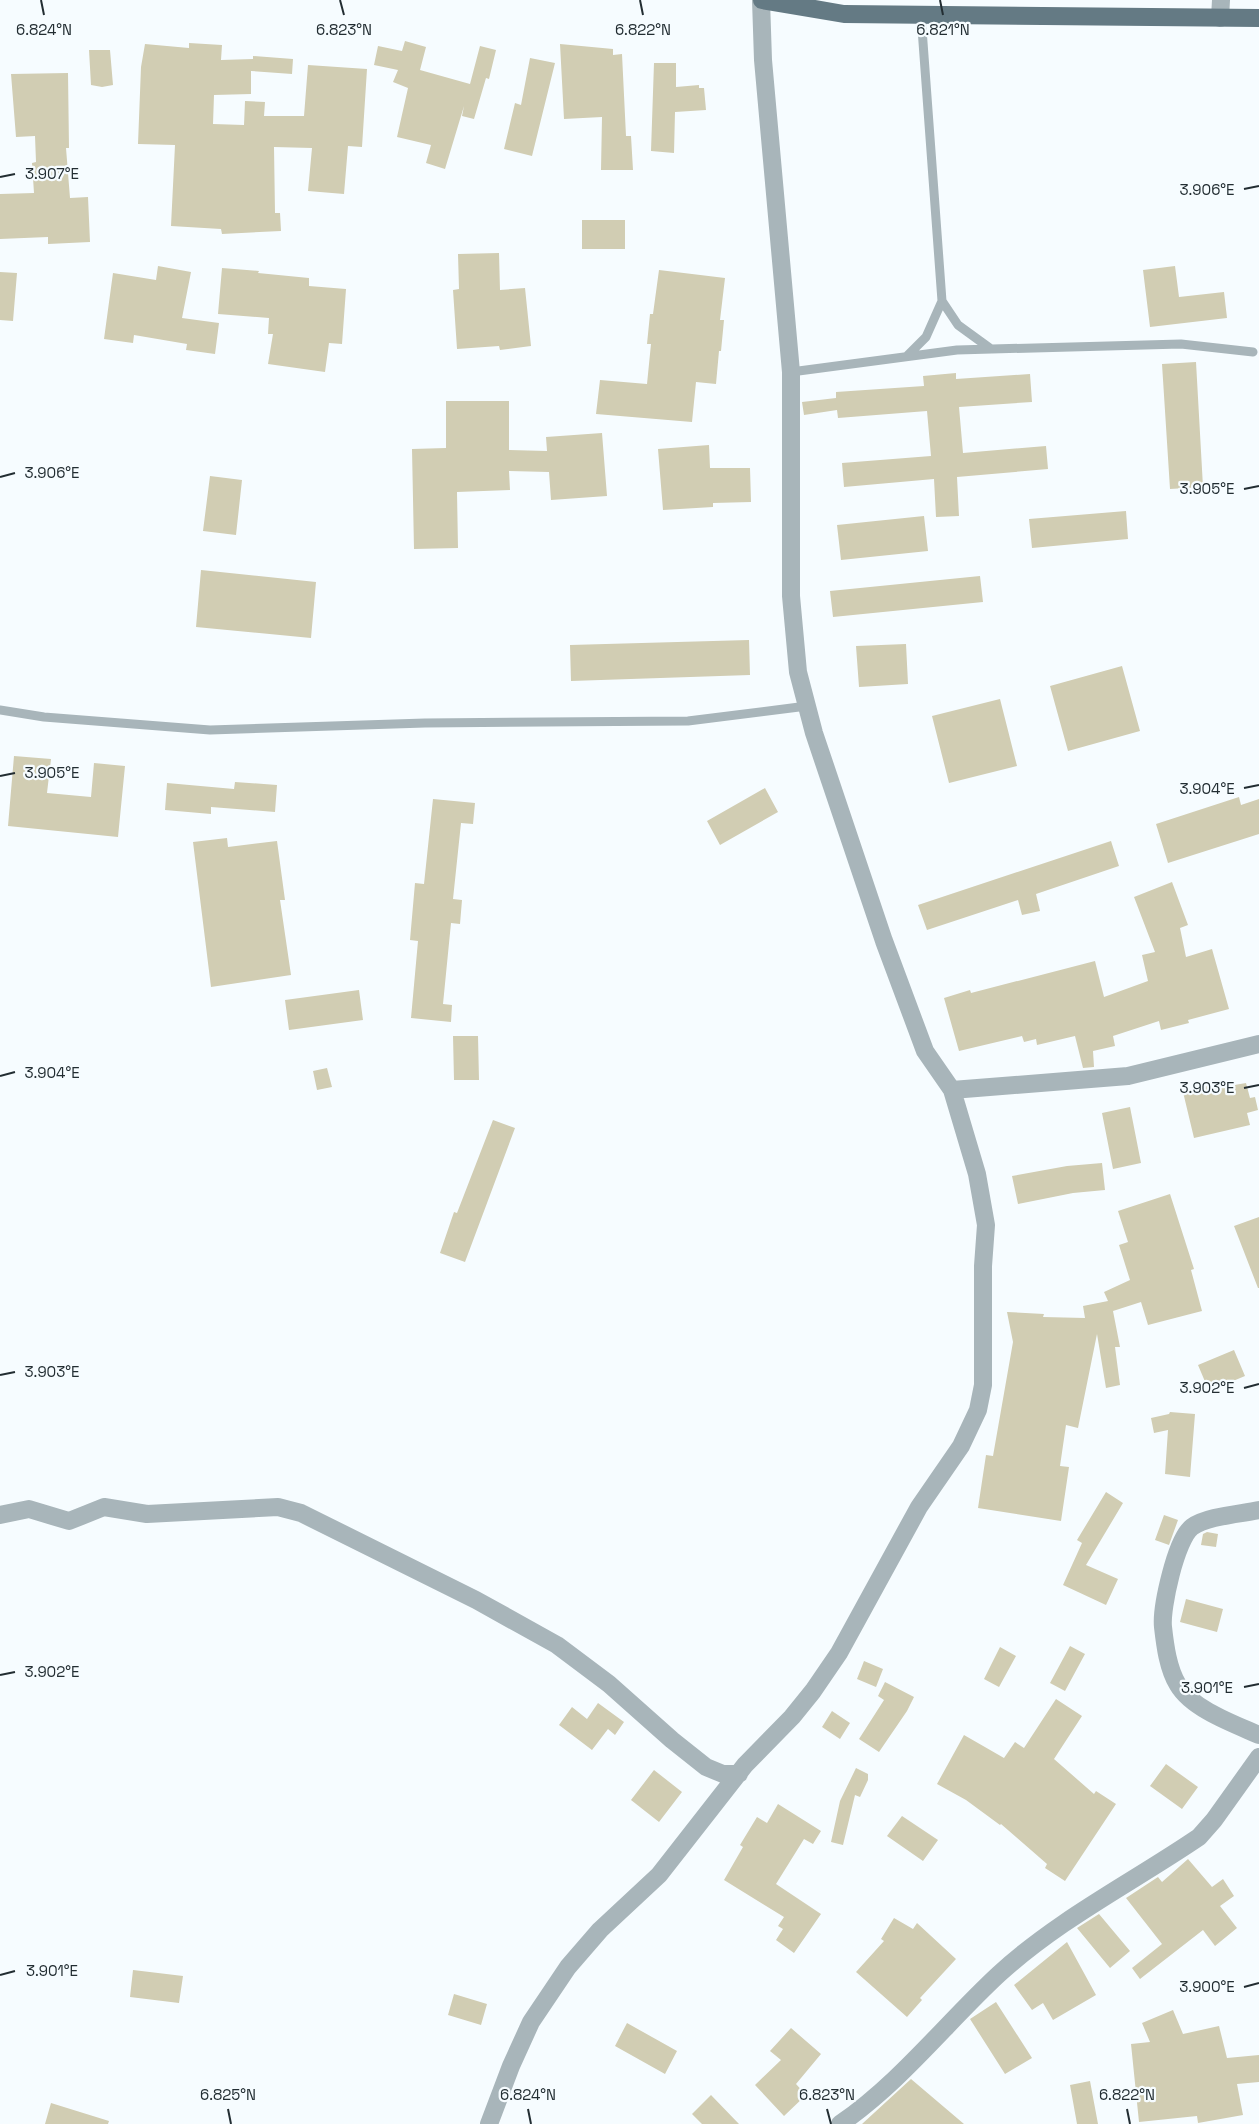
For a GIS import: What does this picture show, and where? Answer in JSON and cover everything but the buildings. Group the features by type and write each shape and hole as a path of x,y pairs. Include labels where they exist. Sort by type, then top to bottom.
{"main road":[{"path":"761,0 844,14 921,15 1221,9 1259,18"}],"street":[{"path":"489,2124 531,2022 549,1993 600,1930 659,1875 739,1774 792,1717 839,1653 919,1507 961,1446 978,1410 983,1385 983,1266 986,1225 977,1174 952,1090 925,1051 884,941 798,672 793,627 791,372 763,60 761,0"},
{"path":"952,1090 1051,1080 1128,1076 1259,1044"},
{"path":"0,1515 29,1509 69,1521 104,1508 147,1514 278,1507 301,1513 476,1600 557,1646 609,1684 706,1767 723,1774 739,1774"},
{"path":"1259,1510 1207,1521 1191,1528 1173,1566 1163,1625 1169,1664 1178,1686 1198,1706 1259,1735"},
{"path":"840,2124 891,2082 999,1973 1046,1936 1199,1837 1259,1757"}],"lane":[{"path":"907,357 926,337 942,301 921,15"},
{"path":"942,301 958,326 991,349"},
{"path":"791,372 957,350 1181,344 1253,352"},
{"path":"0,710 44,717 210,730 425,723 688,721 807,706"}]}
